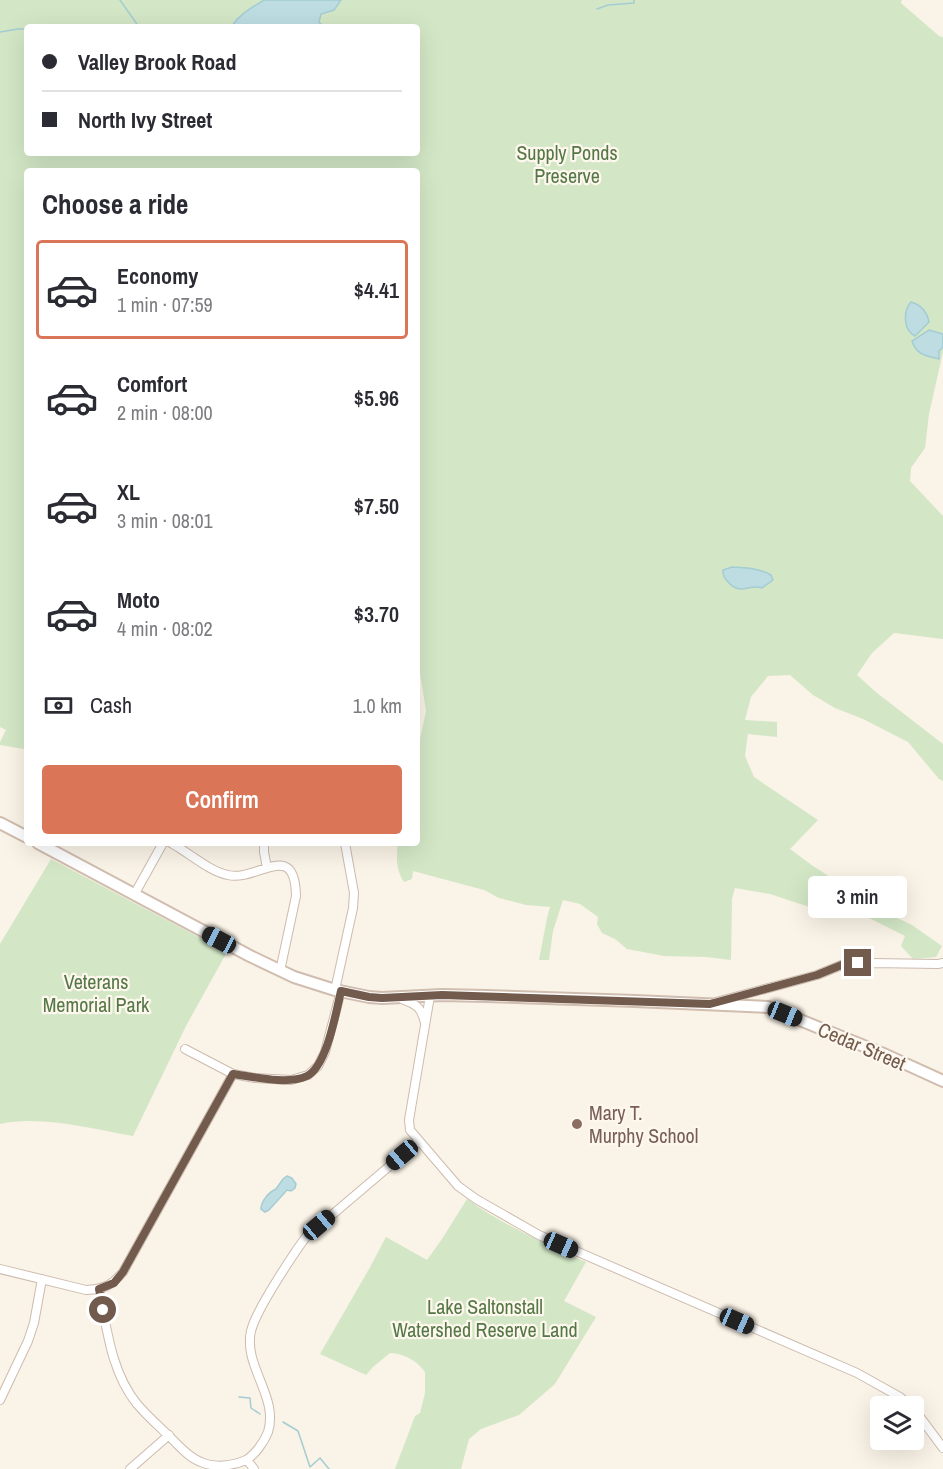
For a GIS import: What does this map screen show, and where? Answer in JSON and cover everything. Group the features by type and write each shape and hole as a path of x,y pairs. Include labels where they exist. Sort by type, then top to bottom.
{"main road":[{"path":"0,824 24,836"},
{"name":"Cedar Street","path":"44,846 280,971 338,990 369,997 430,996 768,1007 886,1055 943,1082"}],"street":[{"path":"134,895 161,846"},
{"path":"176,846 216,872 226,875 237,877 277,865 291,871 296,884 296,896 280,971"},
{"path":"264,846 267,867"},
{"path":"185,1050 233,1074 255,1078 291,1080 308,1076 318,1066 325,1052 353,908 354,892 346,846"},
{"path":"710,1004 817,975 844,964 943,963"},
{"path":"430,996 409,1120 410,1130 458,1186 476,1199 539,1235 857,1373 898,1396"},
{"path":"397,997 417,1005 426,1027"},
{"path":"0,1269 86,1290 99,1289 114,1283 123,1272 233,1074"},
{"path":"99,1289 113,1357 121,1379 137,1404 185,1452 200,1462 217,1466 247,1460 261,1445 268,1431 270,1415 266,1392 256,1370 251,1348 250,1334 255,1318 306,1237 419,1141"},
{"path":"0,1400 28,1341 34,1323 42,1279"},
{"path":"924,1423 943,1448"},
{"path":"129,1469 169,1435"},
{"path":"247,1460 254,1469"}],"green space":[{"name":"Supply Ponds Preserve","path":"0,0 902,0 901,3 943,37 943,334 929,330 940,358 939,351 943,347 943,352 929,414 925,448 911,468 910,481 943,516 943,639 894,633 872,653 857,675 943,744 943,781 908,742 863,719 835,708 813,695 790,675 768,676 751,697 745,720 777,722 777,737 748,734 745,756 754,777 818,820 790,849 885,912 912,925 942,946 936,957 913,959 901,946 905,936 837,902 831,914 770,894 735,888 732,899 731,960 664,956 627,949 615,939 602,933 597,924 598,917 580,904 563,900 553,931 549,960 539,960 550,907 526,905 499,898 484,890 413,871 412,879 404,882 397,863 398,846 420,846 420,739 426,711 420,673 420,168 24,168 24,749 0,745 6,730 0,727"},
{"name":"Veterans Memorial Park","path":"51,859 227,952 186,1026 133,1136 49,1122 0,1124 0,944"},
{"name":"Lake Saltonstall Watershed Reserve Land","path":"467,1199 510,1226 586,1262 564,1301 596,1317 555,1384 519,1415 481,1429 469,1439 461,1469 395,1469 415,1416 420,1413 425,1393 425,1372 410,1358 390,1353 366,1375 320,1354 386,1237 427,1260"}],"water":[{"path":"264,0 341,0 334,10 321,14 319,22 321,24 233,24"},
{"path":"911,302 923,309 929,322 915,336 906,325 907,310"},
{"path":"929,330 943,334 943,347 939,351 939,359 919,352 912,341"},
{"path":"732,567 762,571 771,575 773,580 762,588 738,589 729,583 724,575 723,570"},
{"path":"287,1176 292,1178 296,1184 295,1188 291,1191 287,1190 265,1212 261,1209 264,1200"}],"waterway":[{"path":"120,0 137,24"},
{"path":"597,9 608,5 634,3 634,0"},
{"path":"0,32 24,29"},
{"path":"239,1397 250,1398 251,1408 260,1414"},
{"path":"283,1422 298,1431 310,1467 320,1458 329,1469"}],"place":[{"name":"Mary T. Murphy School","path":"577,1124"}],"route":[{"path":"103,1310 99,1289 114,1283 123,1272 233,1074 291,1080 308,1076 318,1066 325,1052 341,991 382,998 442,995 710,1004 817,975 844,964 858,963"}]}
